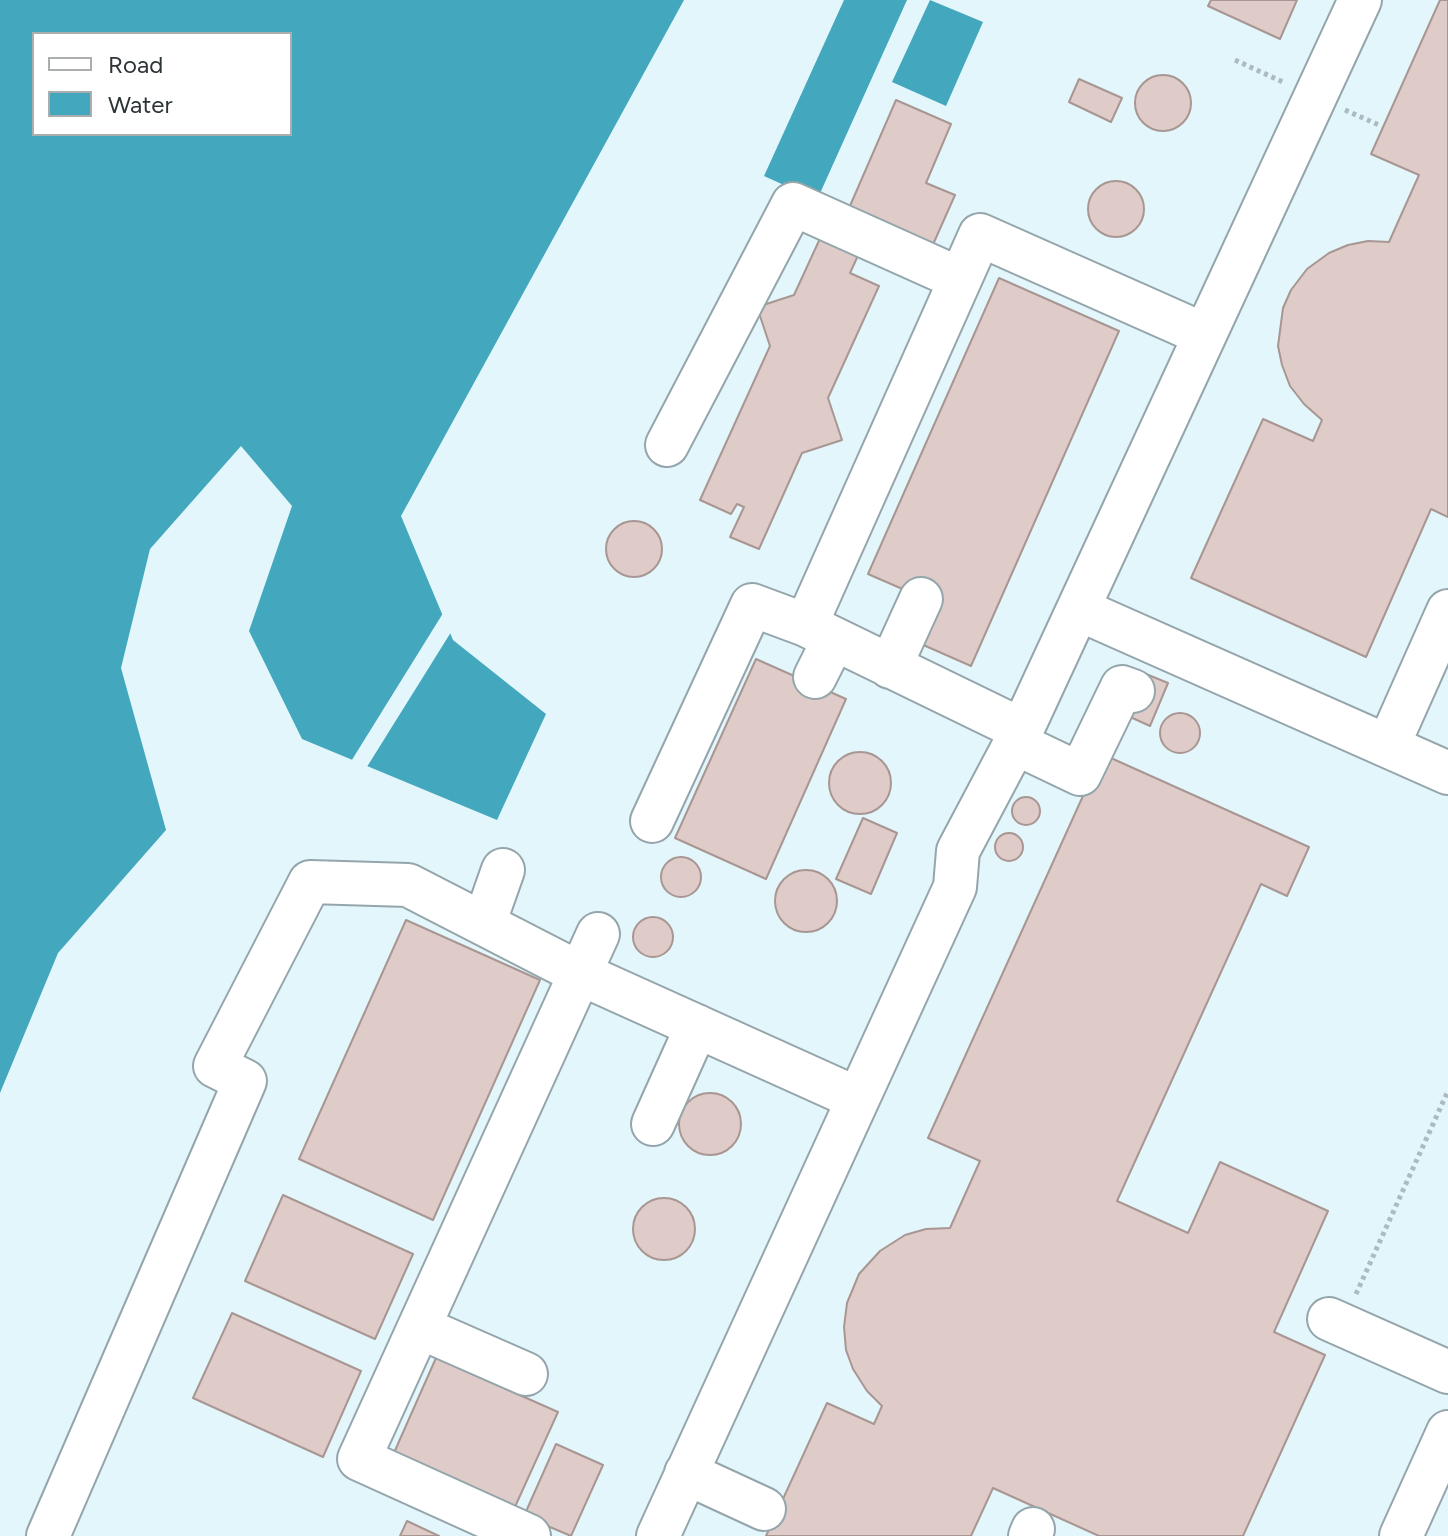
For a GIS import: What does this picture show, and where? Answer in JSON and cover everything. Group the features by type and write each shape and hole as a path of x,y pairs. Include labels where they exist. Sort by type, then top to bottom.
{"lane":[{"path":"658,1536 955,887 958,851 1018,737 1360,0"},
{"path":"667,445 793,204 960,279"},
{"path":"815,677 820,632 980,235 1203,334"},
{"path":"890,667 921,599"},
{"path":"652,821 692,760 752,605 820,632 890,667 1080,774 1122,687 1133,691"},
{"path":"1078,609 1448,773"},
{"path":"1388,746 1448,611"},
{"path":"484,924 503,870"},
{"path":"48,1536 245,1081 215,1066 310,882 408,885 581,974 856,1098"},
{"path":"529,1536 359,1459 598,934"},
{"path":"653,1124 697,1026"},
{"path":"1336,1322 1448,1372"},
{"path":"419,1327 526,1374"},
{"path":"1401,1536 1448,1432"},
{"path":"686,1473 764,1509"}],"path":[{"path":"1336,1322 1448,1091"}],"water":[{"path":"0,0 684,0 401,516 453,640 546,714 497,820 302,739 249,631 292,506 241,446 150,549 121,668 166,830 58,953 0,1093"},
{"path":"844,0 907,0 817,200 764,176"},
{"path":"930,0 983,22 946,106 892,82"}],"pier":[{"path":"445,610 453,629 365,770 350,763"}],"building":[{"path":"1211,0 1297,0 1280,39 1208,6"},
{"path":"1440,0 1448,0 1448,517 1431,509 1366,657 1191,578 1263,419 1313,441 1322,420 1290,386 1282,365 1278,346 1283,308 1291,290 1307,269 1329,253 1368,241 1389,242 1419,175 1371,154"},
{"path":"1163,75 1183,83 1191,103 1183,123 1163,131 1143,123 1135,103 1143,83"},
{"path":"1079,79 1122,98 1111,122 1069,102"},
{"path":"896,100 951,124 926,183 955,195 927,258 843,222"},
{"path":"1116,181 1136,189 1144,209 1136,229 1116,237 1096,229 1088,209 1096,189"},
{"path":"823,232 861,249 850,273 879,286 828,398 842,440 802,453 759,549 730,537 744,507 737,504 731,514 700,500 770,346 757,307 794,295"},
{"path":"999,278 1119,331 971,666 912,640 930,601 868,574"},
{"path":"634,521 654,529 662,549 654,569 634,577 614,569 606,549 614,529"},
{"path":"756,659 846,699 766,879 675,838"},
{"path":"1146,674 1168,683 1150,726 1128,716"},
{"path":"1180,713 1194,719 1200,733 1194,747 1180,753 1166,747 1160,733 1166,719"},
{"path":"854,752 866,752 882,761 889,771 889,795 882,805 866,814 854,814 834,800 829,789 829,777 843,757"},
{"path":"1102,754 1309,847 1287,896 1261,884 1117,1201 1188,1233 1220,1162 1328,1211 1274,1332 1325,1355 1243,1536 1099,1536 993,1488 971,1536 766,1536 827,1403 874,1424 882,1406 867,1391 853,1369 846,1350 844,1327 847,1303 859,1274 880,1251 905,1235 926,1229 950,1228 980,1161 928,1138"},
{"path":"1026,797 1036,801 1040,811 1036,821 1026,825 1016,821 1012,811 1016,801"},
{"path":"863,818 897,833 871,894 836,879"},
{"path":"1009,833 1019,837 1023,847 1019,857 1009,861 999,857 995,847 999,837"},
{"path":"681,857 695,863 701,877 695,891 681,897 667,891 661,877 667,863"},
{"path":"800,870 812,870 828,879 835,889 835,913 828,923 812,932 800,932 780,918 775,907 775,895 789,875"},
{"path":"653,917 667,923 673,937 667,951 653,957 639,951 633,937 639,923"},
{"path":"406,920 540,980 433,1220 299,1159"},
{"path":"704,1093 716,1093 732,1102 739,1112 739,1136 732,1146 716,1155 704,1155 684,1141 679,1130 679,1118 693,1098"},
{"path":"283,1195 413,1254 375,1339 245,1281"},
{"path":"658,1198 670,1198 686,1207 693,1217 693,1241 686,1251 670,1260 658,1260 638,1246 633,1235 633,1223 647,1203"},
{"path":"232,1313 361,1371 323,1457 193,1398"},
{"path":"436,1358 558,1412 514,1509 393,1455"},
{"path":"556,1444 603,1465 571,1536 524,1516"},
{"path":"407,1521 439,1536 400,1536"}]}
